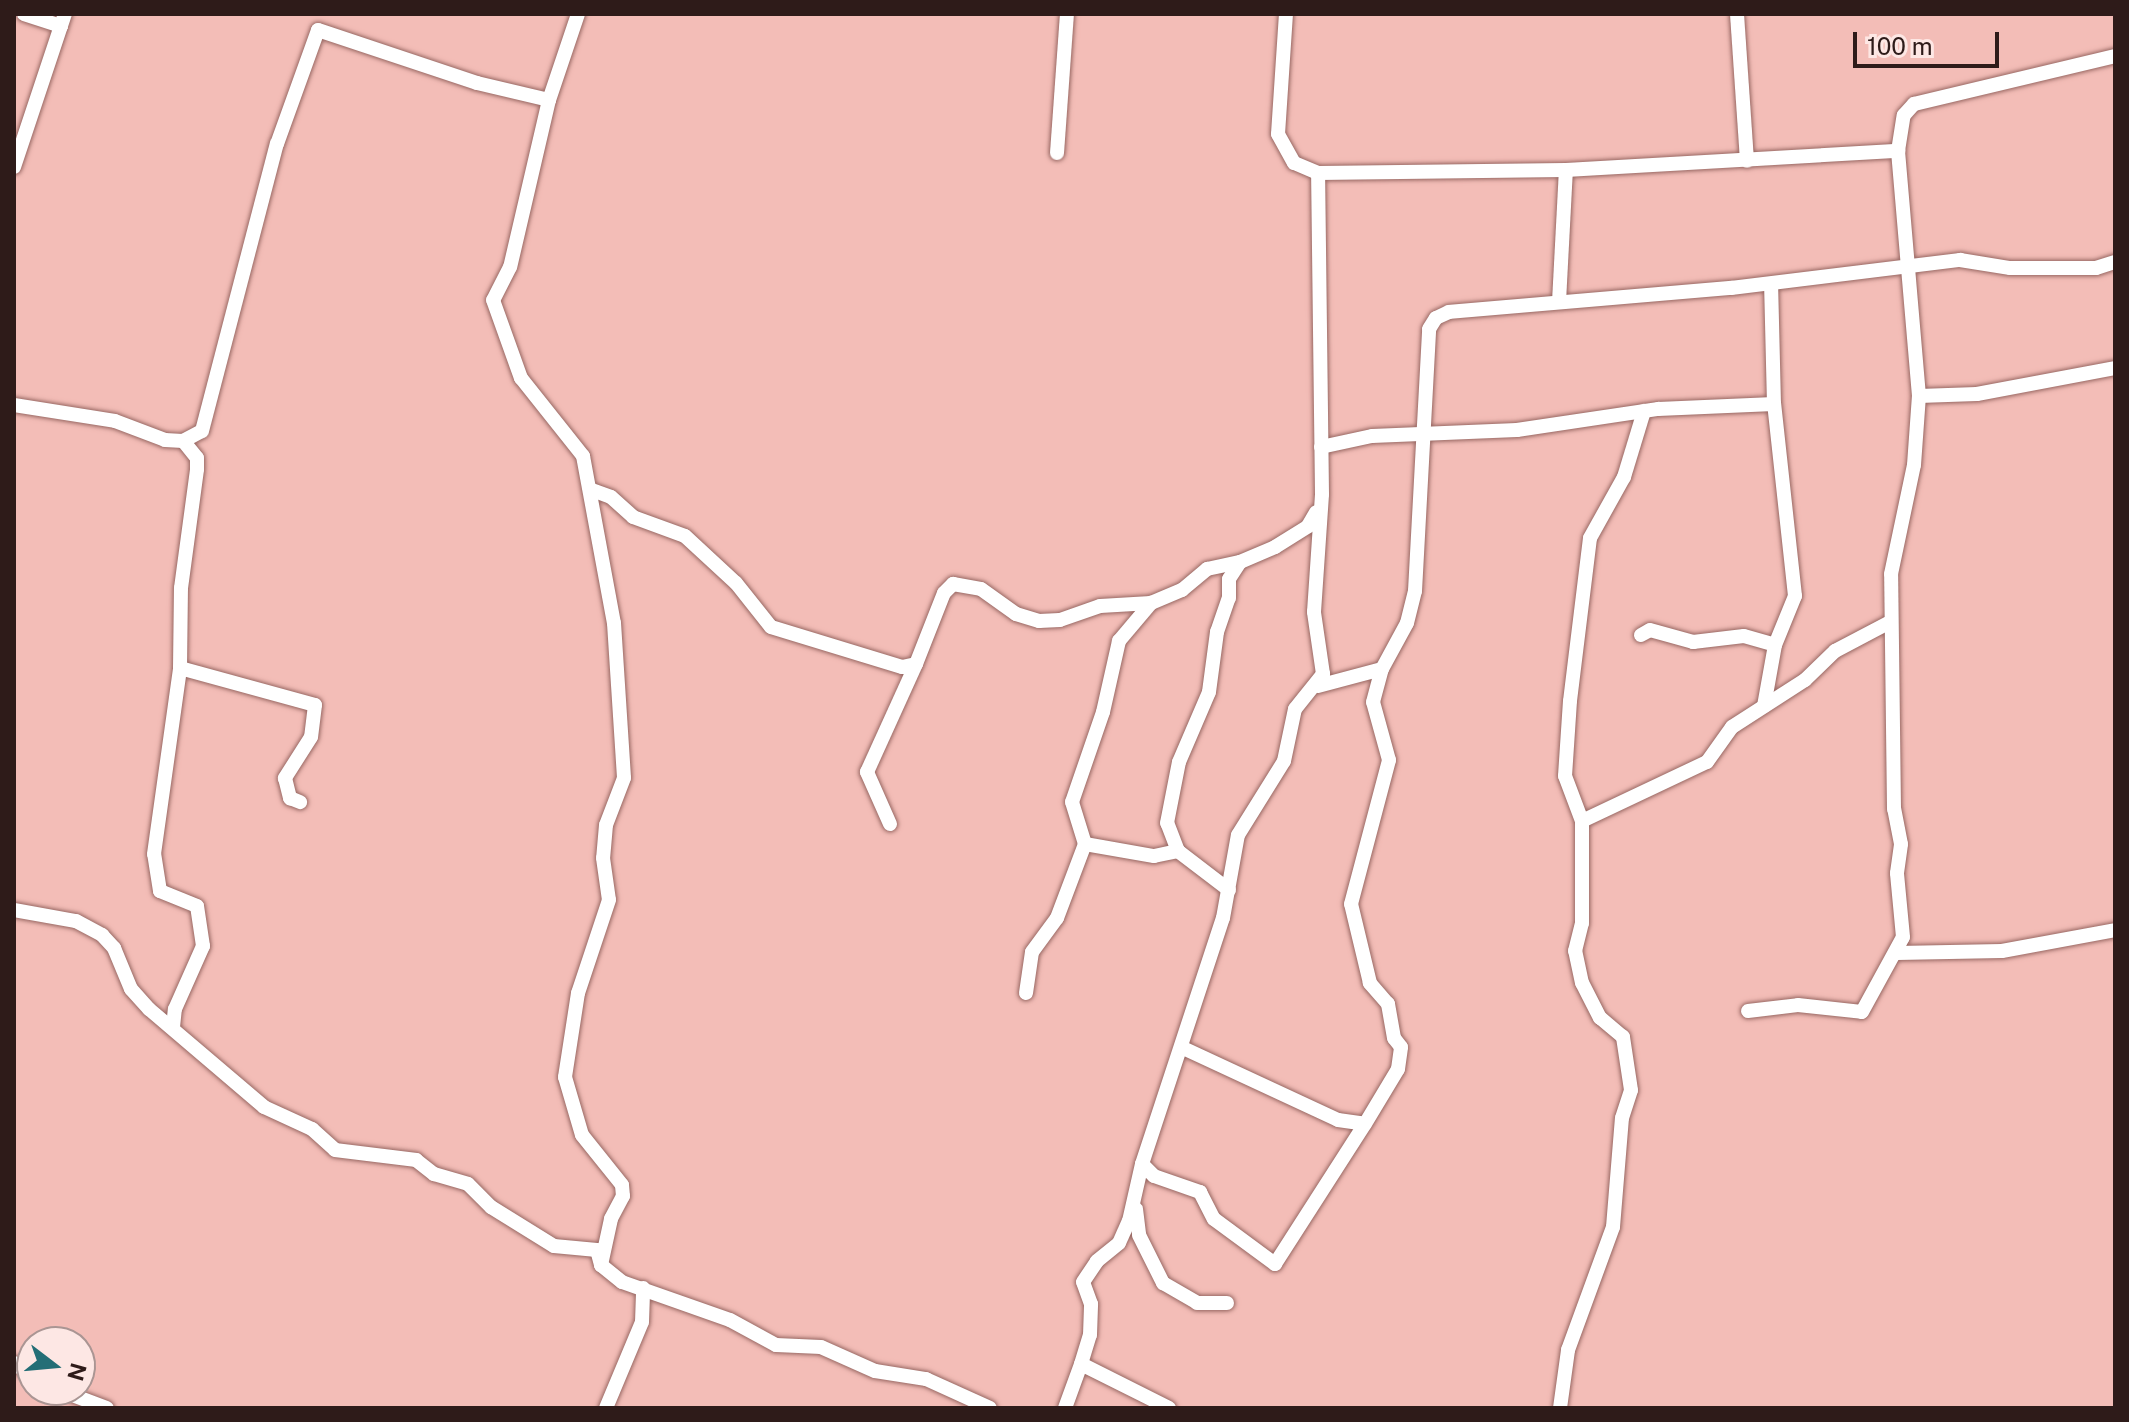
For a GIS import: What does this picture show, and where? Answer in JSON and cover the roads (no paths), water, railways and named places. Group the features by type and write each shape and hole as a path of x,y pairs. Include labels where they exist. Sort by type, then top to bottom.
{"street":[{"path":"14,167 63,20 24,14"},
{"path":"14,405 115,421 165,440 183,441 202,431 209,418 277,144 322,14"},
{"path":"578,14 549,100 510,267 493,300 521,378 583,456 592,490 614,623 624,778 606,825 603,858 609,900 578,993 565,1077 582,1135 622,1185 623,1196 611,1219 601,1265"},
{"path":"1057,153 1067,14"},
{"path":"1286,14 1278,134 1294,163 1318,173 1566,170 1898,151"},
{"path":"1737,14 1747,161"},
{"path":"318,30 477,83 549,100"},
{"path":"1748,1011 1798,1005 1862,1012 1897,953 1904,919 1894,809 1891,574 1912,477 1919,396 1898,151 1904,115 1914,104 2115,56"},
{"path":"1559,302 1566,170"},
{"path":"1318,173 1321,447 1314,612 1323,662 1318,686"},
{"path":"1142,1164 1154,1176 1200,1192 1214,1219 1275,1264 1398,1069 1401,1047 1394,1038 1388,1004 1370,983 1351,904 1389,760 1373,702 1382,669 1407,623 1415,591 1429,329 1436,318 1449,312 1771,284 1960,260 2010,268 2096,268 2115,262"},
{"path":"1764,706 1775,645 1795,596 1774,404 1771,284"},
{"path":"1919,396 1977,394 2115,368"},
{"path":"1321,447 1372,436 1533,428 1644,411 1774,404"},
{"path":"1560,1408 1568,1350 1613,1227 1622,1118 1631,1090 1623,1037 1600,1018 1582,983 1575,951 1582,923 1582,821 1565,776 1580,599 1590,538 1624,477 1644,411"},
{"path":"173,1027 175,1009 203,946 197,906 160,891 156,883 154,854 180,668 181,588 197,469 197,458 183,441"},
{"path":"592,490 611,497 633,517 685,536 736,583 771,627 878,662 916,664"},
{"path":"890,824 867,772 944,593 953,584 981,589 1016,614 1039,621 1060,620 1100,606 1151,603 1182,590 1207,569 1240,562 1308,526 1319,508"},
{"path":"1229,890 1203,875 1178,851 1167,823 1179,762 1209,692 1217,632 1229,598 1229,579 1240,562"},
{"path":"1026,993 1032,952 1057,918 1085,844 1072,802 1103,712 1119,641 1151,603"},
{"path":"1582,821 1707,762 1732,727 1805,680 1835,651 1890,622"},
{"path":"1641,635 1650,630 1693,642 1744,636 1775,645"},
{"path":"180,668 315,705 311,737 285,778 290,798 300,802"},
{"path":"1065,1408 1081,1364 1091,1304 1083,1282 1097,1261 1119,1243 1135,1200 1142,1164 1183,1048 1229,890 1238,835 1284,761 1295,709 1318,686 1382,669"},
{"path":"1085,844 1154,856 1178,851"},
{"path":"14,910 76,921 102,935 114,948 131,989 264,1107 312,1129 335,1150 416,1160 434,1174 468,1184 508,1220 554,1246 597,1250 601,1265 622,1282 730,1320 776,1345 821,1347 875,1371 926,1379 990,1408"},
{"path":"1897,953 2002,951 2115,930"},
{"path":"1183,1048 1338,1120 1365,1124"},
{"path":"1135,1200 1139,1235 1163,1283 1197,1303 1227,1303"},
{"path":"606,1408 642,1322 643,1288"},
{"path":"1081,1364 1169,1408"}]}
